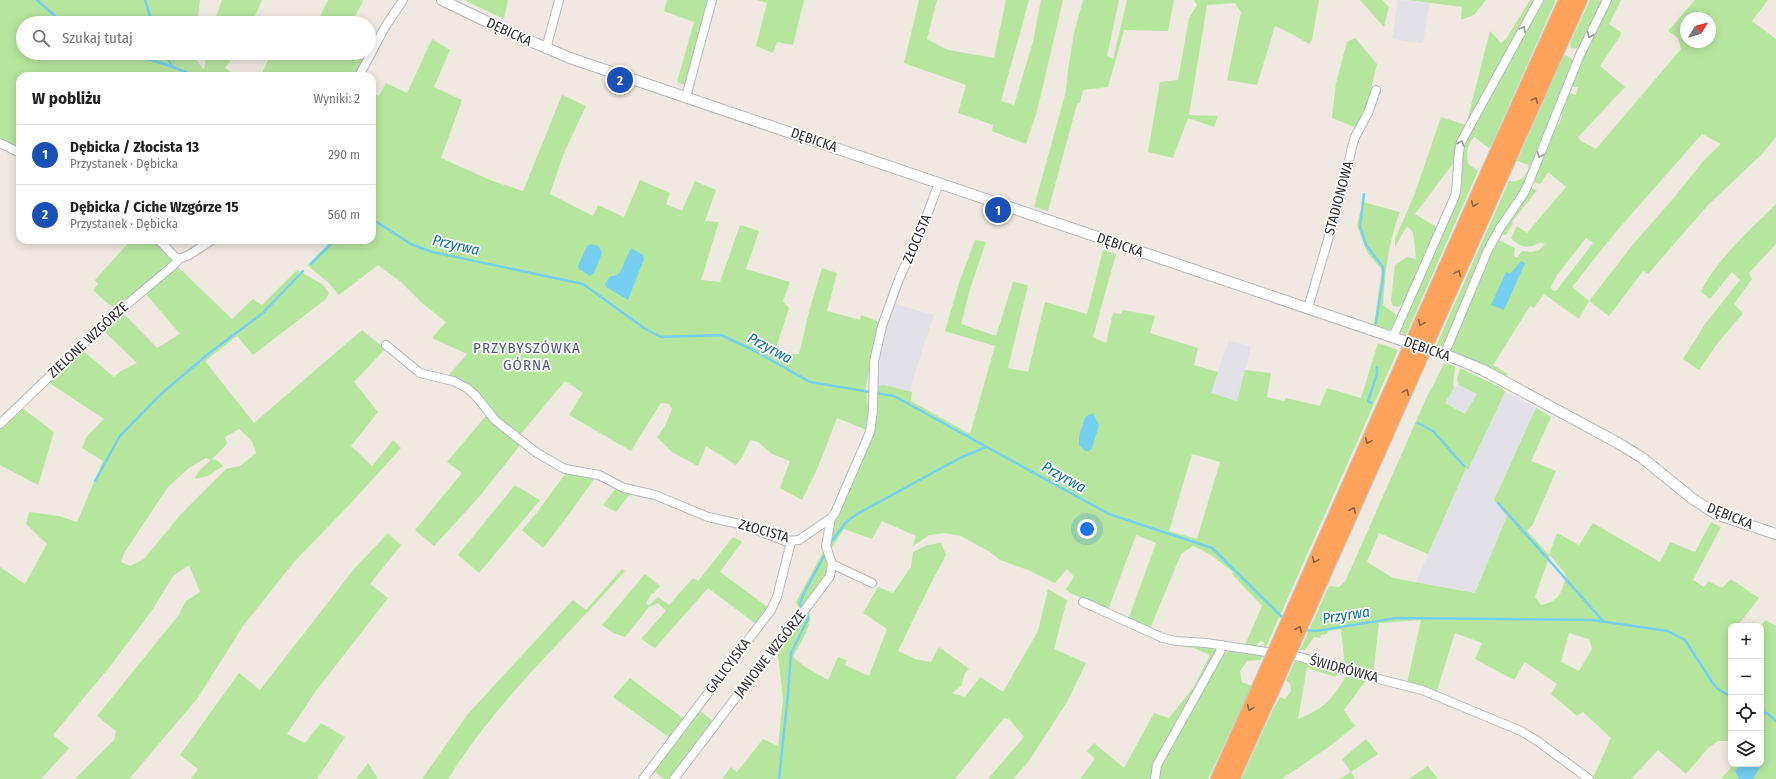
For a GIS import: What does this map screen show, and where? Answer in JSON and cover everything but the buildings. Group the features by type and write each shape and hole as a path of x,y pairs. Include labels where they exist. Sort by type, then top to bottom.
{"highway":[{"path":"1232,779 1272,675 1496,171 1566,0"},
{"path":"1496,171 1580,0"},
{"path":"1218,779 1272,675"}],"street":[{"path":"376,44 385,27 403,0"},
{"name":"DĘBICKA","path":"442,0 546,49 1393,337 1483,370 1641,457 1694,499 1716,514 1776,534"},
{"path":"546,49 559,0"},
{"path":"686,97 712,0"},
{"path":"1393,337 1449,211 1458,182 1457,156 1460,142 1539,0"},
{"path":"1444,355 1500,228 1529,182 1579,57 1607,0"},
{"path":"361,72 367,60"},
{"name":"STADIONOWA","path":"1308,308 1344,186 1353,142 1368,113 1376,90"},
{"path":"0,143 16,151"},
{"name":"ZŁOCISTA","path":"386,346 420,373 453,381 467,388 505,428 537,453 560,467 599,475 624,488 655,495 708,517 744,525 791,542 806,536 832,518 840,504 848,481 862,453 870,432 874,362 884,321 899,279 921,231 938,183"},
{"path":"163,244 179,259"},
{"name":"ZIELONE WZGÓRZE","path":"0,424 107,321 179,259 189,255 206,244"},
{"path":"832,518 826,546 832,564 872,583"},
{"name":"GALICYJSKA","path":"643,779 771,610 777,597 791,542"},
{"name":"JANIOWE WZGÓRZE","path":"674,779 830,576 832,564"},
{"name":"ŚWIDRÓWKA","path":"1083,602 1163,638 1300,657 1347,671 1422,690 1521,732 1536,740 1589,779"},
{"path":"1155,779 1157,765 1220,652 1222,645"}],"shaded area":[{"path":"1398,0 1430,2 1423,43 1392,39"},
{"path":"895,304 934,315 909,391 875,386 880,348"},
{"path":"1229,340 1250,346 1250,352 1237,401 1210,393"},
{"path":"1459,385 1477,394 1466,414 1445,403 1454,388"},
{"path":"1505,392 1536,408 1494,499 1507,516 1475,593 1416,582 1466,468 1468,469"}],"green space":[{"path":"0,0 200,0 198,16 16,16 16,60 196,60 204,70 206,60 231,60 225,68 231,72 16,72 16,147 0,138"},
{"path":"222,0 262,0 255,16 216,16"},
{"path":"328,0 363,1 356,16 320,16"},
{"path":"508,0 504,19 466,1"},
{"path":"667,0 711,0 687,86 677,82 694,22 664,11"},
{"path":"757,0 804,0 793,45 777,42 773,53 756,46 767,3"},
{"path":"919,0 937,0 927,39 948,50 994,58 1006,0 1029,0 1001,101 1014,105 1033,42 1041,0 1063,0 1037,111 1026,144 992,131 993,125 958,113 966,85 904,63"},
{"path":"1083,0 1119,0 1107,56 1113,59 1127,0 1174,0 1168,31 1124,30 1108,87 1083,90 1080,103 1077,104 1048,211 1034,207 1066,91 1074,33"},
{"path":"1194,0 1319,0 1312,40 1309,44 1275,26 1257,85 1227,80 1241,12 1235,3 1207,5 1189,115 1218,116 1214,127 1188,118 1173,158 1148,152 1160,82 1178,80 1189,18 1197,5"},
{"path":"1360,0 1382,0 1389,7 1384,27"},
{"path":"1409,0 1486,0 1474,15 1461,20 1462,7"},
{"path":"1530,0 1535,0 1466,123 1490,31 1501,43 1506,39"},
{"path":"1542,0 1555,0 1555,2 1491,146 1489,148 1474,137 1468,147 1468,164 1478,171 1405,337 1400,328 1457,194 1463,150 1467,136"},
{"path":"1590,0 1604,0 1579,48 1571,48 1570,43"},
{"path":"1611,0 1621,0 1609,24 1622,33 1600,66 1625,87 1578,137 1581,141 1596,149 1681,48 1716,48 1716,12 1685,12 1695,0 1768,0 1752,21 1776,39 1776,137 1761,155 1708,205 1648,274 1643,271 1609,316 1589,301 1579,319 1544,294 1534,308 1530,306 1493,365 1508,374 1505,377 1453,353 1451,349 1461,326 1460,322 1497,241 1499,240 1515,248 1514,256 1517,258 1522,251 1532,252 1539,250 1545,244 1540,242 1529,247 1518,244 1511,238 1517,226 1527,233 1566,187 1548,172 1540,184 1533,182 1551,135 1560,122 1567,96 1570,93 1576,95 1578,87 1571,87 1581,61","holes":["1702,134 1721,144 1705,159 1672,200 1634,243 1589,301 1572,287 1614,234","1586,238 1593,243 1557,290 1554,291 1550,288 1557,275"]},
{"path":"1680,17 1680,45 1678,38 1668,31"},
{"path":"1355,38 1377,64 1367,106 1357,128 1332,118 1336,83 1347,42"},
{"path":"432,39 450,50 434,87 462,100 441,158 490,180 523,191 562,95 586,106 563,155 550,194 593,216 598,205 624,217 640,180 670,193 666,204 682,211 695,181 716,190 705,221 719,222 701,280 720,282 740,225 759,231 746,269 790,282 783,301 789,308 776,348 792,354 799,354 810,308 822,268 837,273 827,311 860,320 861,315 880,322 866,385 869,417 867,430 837,418 818,467 802,500 780,488 790,461 772,454 758,442 750,440 743,456 736,465 706,446 698,466 672,452 657,437 665,426 672,409 669,404 660,404 631,451 569,415 583,393 565,381 519,436 496,415 473,387 448,376 467,354 432,338 446,322 422,303 401,282 378,265 339,295 329,283 307,265 328,244 376,244 376,95 379,96 386,83 407,93"},
{"path":"1566,55 1572,59 1572,67 1524,185 1495,231 1444,344 1438,347 1436,346 1509,181 1520,180 1527,172 1529,165 1517,161 1563,57"},
{"path":"268,60 364,60 357,72 263,72"},
{"path":"1441,117 1466,125 1455,147 1454,162 1415,214 1438,228 1406,301 1398,307 1393,306 1391,301 1395,265 1407,257 1416,259 1413,232 1407,226 1395,247 1395,239 1415,193"},
{"path":"1530,188 1537,190 1512,222 1513,223 1506,235 1503,235 1500,232"},
{"path":"1363,202 1400,212 1388,258 1383,305 1397,315 1391,329 1387,330 1371,325 1372,323 1374,324 1382,270 1367,252 1357,225"},
{"path":"1776,204 1776,244 1749,273 1752,279 1734,304 1743,313 1717,344 1699,370 1683,359 1705,324 1740,280 1732,272 1710,299 1701,292 1724,257"},
{"path":"975,240 986,242 970,289 961,324 996,336 1013,282 1028,285 1008,368 1028,372 1045,302 1087,314 1103,250 1116,254 1093,337 1106,343 1113,313 1121,314 1123,310 1155,316 1150,333 1198,348 1194,365 1218,372 1211,393 1237,401 1245,370 1271,373 1267,397 1284,401 1286,398 1320,406 1327,388 1361,398 1378,343 1398,350 1266,647 1264,646 1264,642 1260,641 1256,646 1245,645 1262,606 1232,574 1233,572 1211,555 1193,546 1181,554 1150,629 1128,620 1156,543 1136,535 1108,610 1070,593 1066,589 1074,577 1067,569 1055,583 1028,570 1000,560 990,552 961,536 945,533 929,535 912,547 916,536 882,521 872,539 844,529 831,549 829,539 835,519 866,451 875,386 884,385 912,392 911,401 970,434 995,346 945,331 959,283","holes":["1192,454 1220,462 1197,539 1169,531"]},
{"path":"127,244 157,244 171,258 171,263 117,308 108,304 93,290 98,284 95,280"},
{"path":"178,267 232,319 253,299 262,305 297,270 322,284 329,293 326,299 253,355 237,336 205,361 254,423 362,330 385,349 354,382 378,412 351,446 372,466 393,440 401,448 352,502 294,562 243,626 197,699 129,779 75,779 114,740 116,731 97,716 178,616 186,601 200,592 189,565 173,576 153,609 111,665 53,735 69,748 41,779 0,779 0,567 25,584 47,544 26,524 29,512 59,516 77,522 103,461 82,448 87,436 104,419 48,382 82,350 114,377 121,371 137,363 103,330 122,312 157,348 180,334 145,293","holes":["239,429 252,441 256,453 240,466 226,469 181,514 144,559 130,566 121,562 124,553 168,487 189,468 206,458 211,460 200,470 194,479 208,476 223,466 218,461 212,459 227,444 225,437"]},
{"path":"1444,363 1455,366 1453,382 1454,388 1445,403 1465,414 1477,394 1459,385 1457,379 1460,368 1502,388 1505,392 1468,470 1466,468 1428,554 1379,533 1367,562 1393,578 1475,593 1507,516 1494,500 1536,408 1551,417 1531,461 1556,471 1533,524 1527,531 1549,555 1557,533 1579,545 1593,523 1660,562 1670,542 1695,552 1711,522 1721,527 1693,580 1704,587 1708,581 1722,588 1731,579 1759,598 1740,623 1728,623 1728,741 1718,741 1708,748 1686,774 1658,750 1631,779 1593,778 1611,738 1583,712 1577,716 1551,694 1557,684 1525,662 1514,680 1475,659 1482,643 1455,633 1437,691 1407,683 1421,620 1379,623 1373,676 1345,668 1341,629 1328,631 1327,634 1321,635 1320,638 1314,637 1305,650 1300,650 1329,586 1339,587 1346,580 1429,392","holes":["1550,555 1566,575 1559,595 1552,601 1541,605 1535,597","1569,633 1589,639 1592,649 1579,671 1561,662"]},
{"path":"21,407 54,432 38,485 0,465 0,429"},
{"path":"485,417 489,417 521,444 479,497 434,546 415,530 462,473 447,462"},
{"path":"566,473 588,475 595,478 543,548 522,530"},
{"path":"515,485 540,500 479,573 458,555"},
{"path":"616,488 631,493 616,512 603,505"},
{"path":"388,533 401,545 370,584 388,598 316,691 287,734 305,743 321,723 345,737 317,779 191,779 198,769 180,755 239,673 260,690 354,569"},
{"path":"733,537 742,542 720,572 769,608 756,624 708,588 655,648 641,639 665,612 665,610 658,603 649,607 625,637 613,633 602,625 645,574 660,586 654,593 652,593 646,603 649,605 658,597 669,605 693,578 698,581"},
{"path":"941,543 946,555 898,651 915,659 931,662 939,647 969,669 965,673 961,686 952,693 965,697 980,677 1003,692 1038,631 1048,589 1067,600 1054,649 1086,663 1067,702 1028,762 1013,779 988,779 1024,737 1010,720 1004,718 955,779 722,779 731,767 737,772 763,739 778,746 783,699 778,655 780,647 808,610 810,620 808,627 793,657 805,667 828,680 838,657 847,660 845,665 869,676 887,629 863,613 878,587 893,593 911,567 913,552 927,545"},
{"path":"824,550 829,569 824,581 800,611 796,602"},
{"path":"622,569 625,571 532,671 487,723 448,779 422,779 467,715 573,600 586,610"},
{"path":"1766,620 1776,626 1776,779 1721,779 1731,767 1764,767 1763,623"},
{"path":"1184,644 1213,648 1215,650 1215,656 1153,763 1151,779 1080,779 1095,759 1087,751 1094,743 1124,768 1154,713 1169,718 1193,688 1210,655 1194,648 1181,646"},
{"path":"1237,649 1263,654 1261,660 1247,661 1240,671 1242,682 1252,686 1208,779 1159,779 1163,758 1224,653"},
{"path":"1296,659 1338,671 1336,677 1307,668 1298,719 1316,711 1327,702 1337,691 1347,675 1366,680 1344,710 1355,726 1330,746 1282,779 1241,779 1275,705 1280,697 1285,699 1291,691 1290,683 1286,681"},
{"path":"630,678 684,719 670,738 613,697"},
{"path":"698,709 714,722 671,779 664,779 652,770"},
{"path":"1366,739 1378,754 1351,772 1342,759"},
{"path":"368,763 378,779 356,779"},
{"path":"1428,766 1438,779 1409,779"},
{"path":"1351,772 1355,779 1339,779"}],"water":[{"path":"590,244 599,246 602,253 594,273 590,276 579,269 578,266 587,246"},
{"path":"631,248 643,255 644,259 628,300 606,287 605,284 609,277 617,275 620,272"},
{"path":"1521,261 1525,263 1504,310 1491,305 1506,272 1510,274"},
{"path":"1093,413 1099,425 1092,448 1089,451 1085,451 1079,445 1079,437 1085,417"},
{"path":"1738,767 1760,767 1753,779 1739,779 1735,771"}],"waterway":[{"name":"Przyrwa","path":"37,0 55,16"},
{"path":"145,0 150,16"},
{"name":"Przyrwa","path":"151,60 185,72"},
{"path":"168,60 172,66"},
{"path":"1364,194 1360,226 1366,245 1383,267 1383,278 1376,323"},
{"name":"Przyrwa","path":"376,222 411,244 432,252 583,284 644,328 661,337 721,335 753,350 810,382 894,396 1109,514 1212,548 1285,620"},
{"path":"311,264 331,244"},
{"path":"95,481 120,436 160,395 208,354 263,313 303,271"},
{"path":"1371,403 1368,401 1377,374 1377,367"},
{"path":"1418,423 1433,431 1464,466"},
{"path":"832,541 846,522 857,514 960,458 986,447"},
{"path":"1498,503 1603,621"},
{"path":"803,608 800,604 804,593 824,556"},
{"path":"779,779 791,653 808,619 807,613"},
{"name":"Przyrwa","path":"1304,630 1316,631 1396,618 1592,620 1668,631 1685,640 1712,682 1718,689 1728,695"},
{"name":"Przyrwa","path":"1764,712 1776,721"}],"place":[{"name":"Dębicka / Ciche Wzgórze 15","path":"620,80"},
{"name":"Dębicka / Złocista 13","path":"998,210"}],"district":[{"name":"PRZYBYSZÓWKA GÓRNA","path":"527,356"}]}
